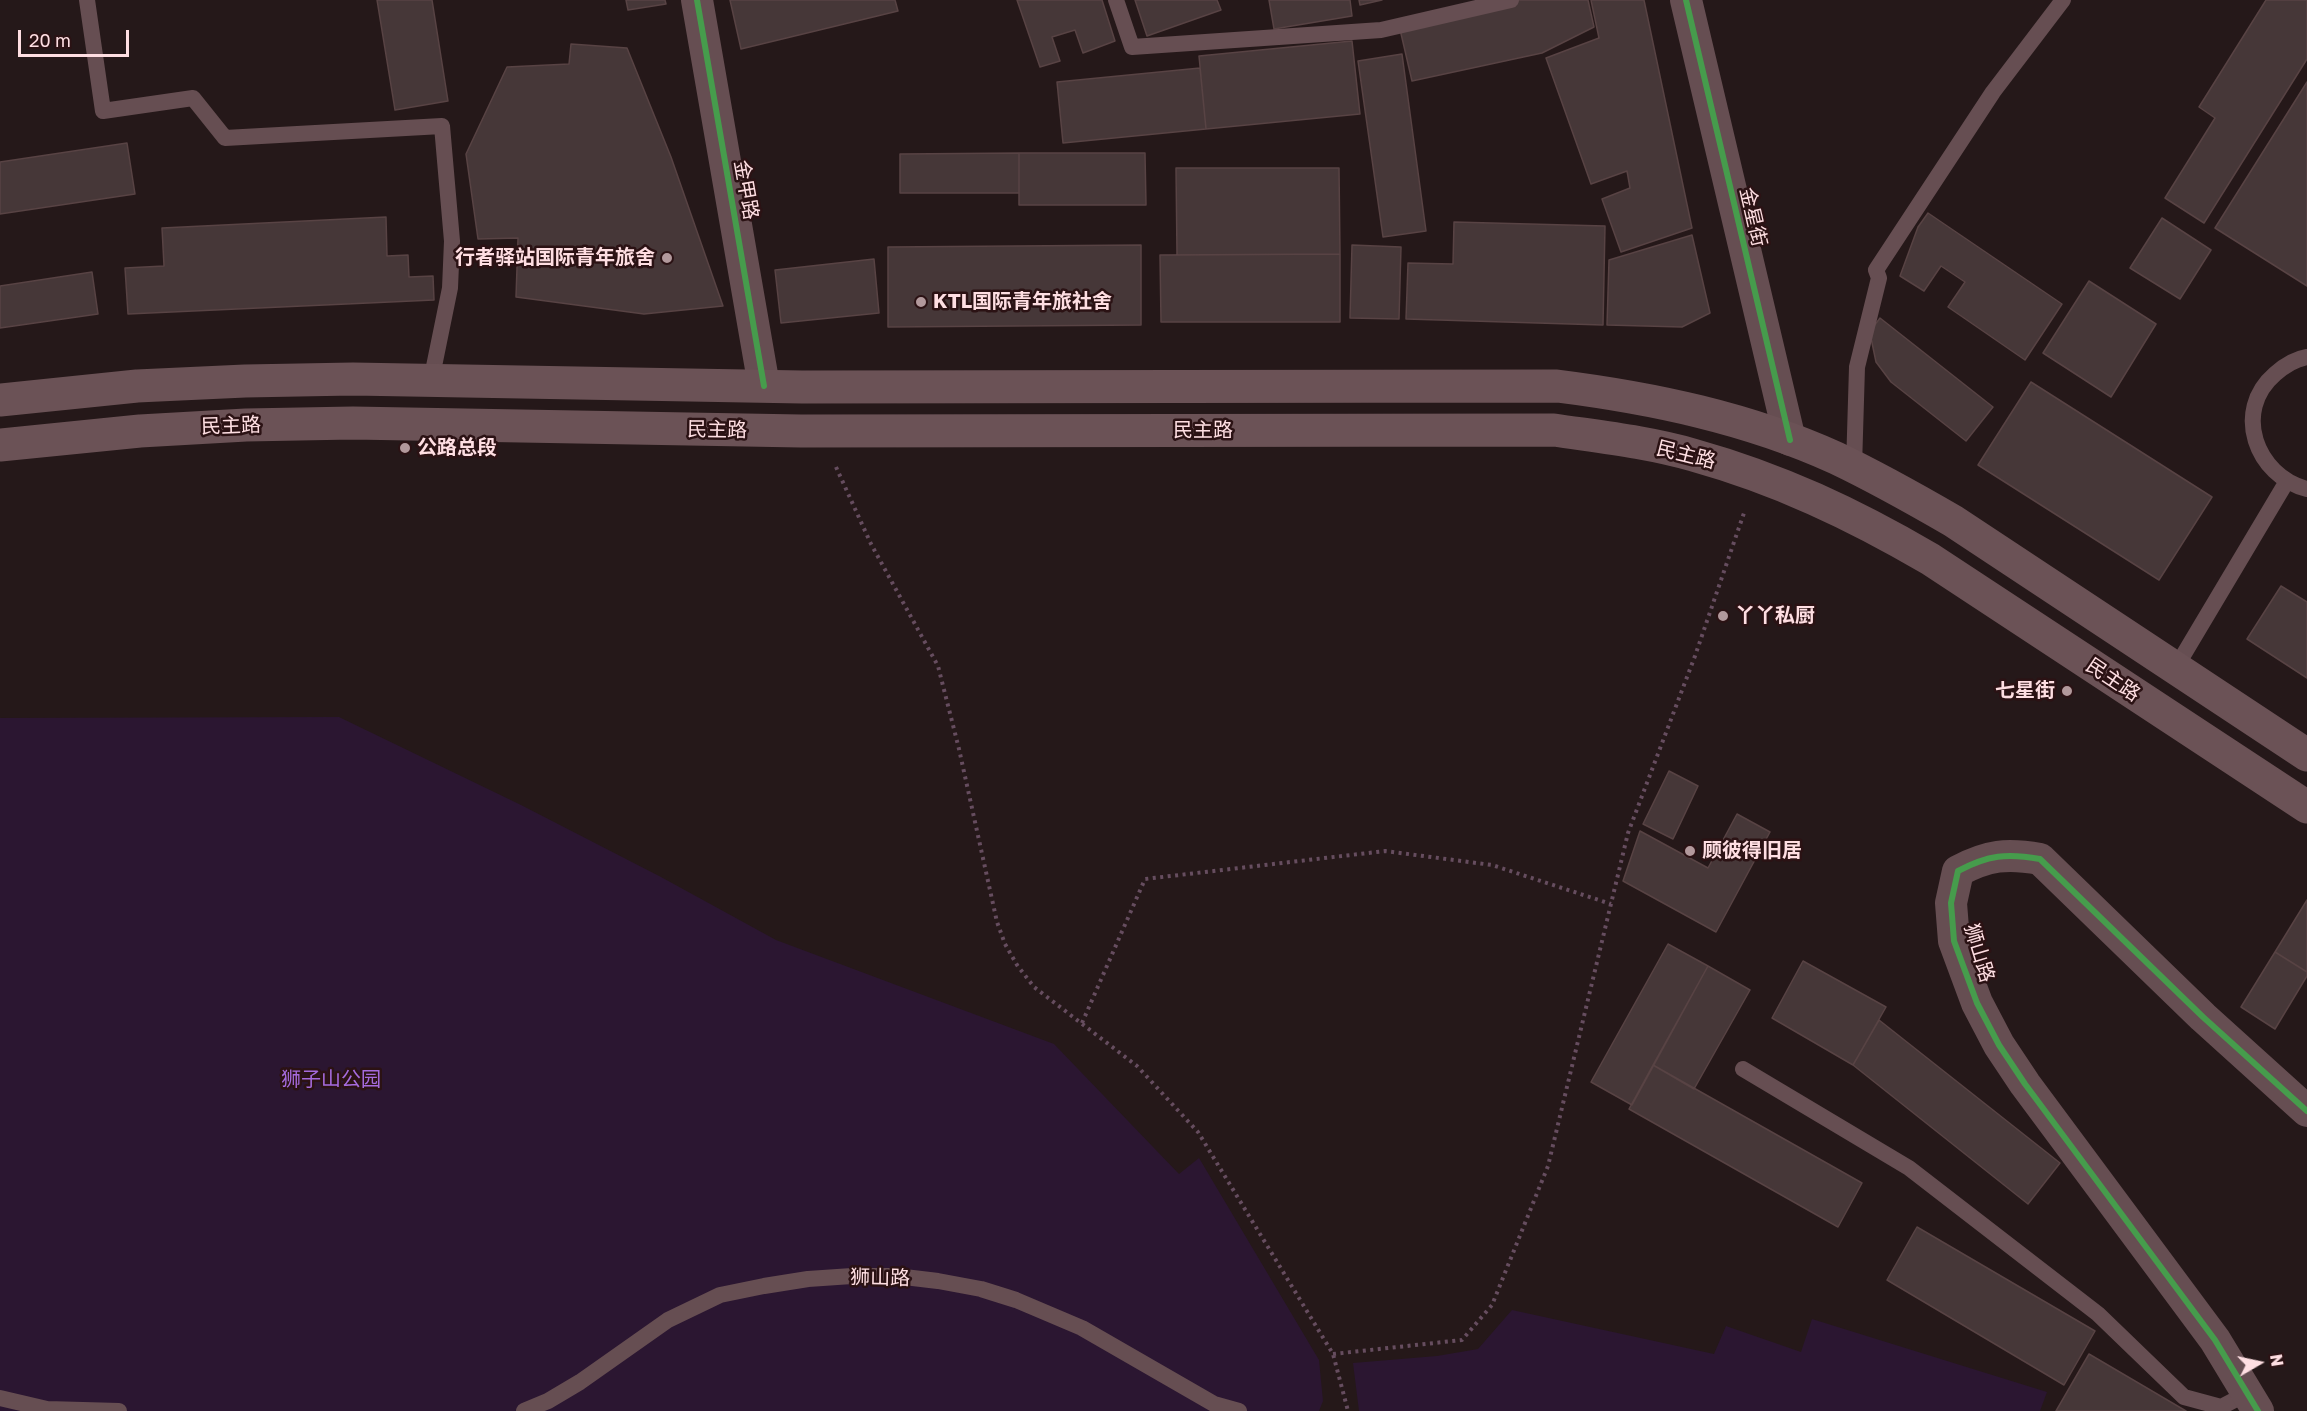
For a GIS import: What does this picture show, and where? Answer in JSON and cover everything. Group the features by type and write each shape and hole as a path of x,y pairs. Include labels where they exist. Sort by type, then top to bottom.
{"main road":[{"path":"0,400 137,386 353,379 764,386 1557,386 1630,396 1702,411 1790,440 1854,467 1895,488 1953,521 2307,755"},
{"name":"民主路","path":"0,445 140,431 270,424 353,423 820,431 1554,430 1622,440 1691,454 1757,475 1817,498 1875,526 1930,559 2307,807"}],"street":[{"name":"金甲路","path":"697,0 764,386"},
{"name":"金星街","path":"1686,0 1790,440"},
{"name":"狮山路","path":"2252,1402 2215,1340 2025,1084 1999,1045 1977,1003 1954,941 1951,903 1958,871 1976,861 1997,856 2018,855 2040,859 2203,1017 2307,1111"}],"lane":[{"path":"87,0 103,111 193,98 225,138 442,126 452,241 450,288 430,381"},
{"path":"1116,0 1132,47 1381,30 1512,0"},
{"path":"1854,467 1857,367 1879,278 1876,270 1993,92 2063,0"},
{"path":"2307,357 2284,365 2270,378 2259,395 2254,414 2254,434 2260,453 2271,469 2287,482 2307,489"},
{"path":"2175,669 2287,482"},
{"path":"1743,1070 1909,1168 2098,1314 2184,1397 2221,1407 2252,1402"},
{"name":"狮山路","path":"524,1411 548,1401 580,1382 668,1320 720,1295 775,1284 852,1276 896,1276 981,1289 1016,1300 1082,1328 1214,1404 1239,1411"},
{"path":"0,1398 47,1409 119,1411"}],"path":[{"path":"820,431 871,544 938,666 959,749 997,922 1005,944 1034,987 1137,1066 1198,1132 1333,1354 1348,1411"},
{"path":"1333,1354 1462,1340 1492,1305 1548,1166 1628,833 1695,656 1733,546"},
{"path":"1082,1023 1145,879 1385,851 1492,865 1611,904"}],"green space":[{"name":"狮子山公园","path":"339,717 521,805 661,877 776,940 1054,1044 1179,1174 1199,1158 1319,1360 1323,1401 1319,1411 0,1411 0,718"},
{"path":"1512,1310 1714,1354 1726,1326 1801,1352 1812,1319 2047,1392 2040,1411 1359,1411 1353,1363 1437,1356 1478,1349"}],"building":[{"path":"377,0 432,0 448,101 395,110"},
{"path":"626,0 665,0 666,4 628,10"},
{"path":"730,0 895,0 898,11 741,49"},
{"path":"1017,0 1102,0 1115,41 1083,53 1075,30 1052,37 1060,61 1040,67"},
{"path":"1135,0 1217,0 1221,10 1147,36"},
{"path":"1269,0 1350,0 1352,16 1274,29"},
{"path":"1359,0 1382,0 1360,5"},
{"path":"1510,0 1588,0 1594,27 1542,53 1412,81 1399,25"},
{"path":"1591,0 1644,0 1692,228 1621,252 1602,199 1630,188 1627,171 1591,184 1546,58 1599,38"},
{"path":"2266,0 2307,0 2307,59 2204,223 2165,198 2215,118 2199,107"},
{"path":"1352,41 1360,114 1206,129 1199,56"},
{"path":"571,44 627,48 671,157 723,306 644,314 516,297 518,238 478,239 466,154 507,67 569,64"},
{"path":"1402,54 1426,231 1383,237 1358,61"},
{"path":"1200,68 1206,129 1063,143 1057,82"},
{"path":"2307,82 2307,286 2215,228"},
{"path":"127,143 135,194 0,214 0,162"},
{"path":"1019,153 1019,193 900,193 900,154"},
{"path":"1019,153 1145,153 1146,205 1019,205"},
{"path":"1176,168 1339,168 1340,254 1177,255"},
{"path":"1928,213 2062,304 2025,360 1948,307 1965,282 1941,266 1924,291 1900,276 1918,227"},
{"path":"386,217 387,256 408,255 409,277 433,276 434,300 128,314 125,268 164,266 162,228"},
{"path":"2162,218 2211,250 2180,299 2130,268"},
{"path":"1454,222 1605,226 1603,325 1406,319 1408,263 1453,264"},
{"path":"1692,235 1710,313 1682,327 1607,325 1609,260"},
{"path":"1141,245 1141,325 888,327 888,247"},
{"path":"1352,245 1401,247 1399,319 1350,318"},
{"path":"1340,254 1340,322 1161,322 1160,255"},
{"path":"874,259 879,313 781,323 775,270"},
{"path":"92,272 98,314 0,328 0,286"},
{"path":"2089,281 2156,324 2111,397 2043,353"},
{"path":"1880,318 1993,407 1966,441 1891,382 1876,362 1871,338 1874,326"},
{"path":"2031,382 2212,497 2159,580 1978,465"},
{"path":"2281,586 2307,602 2307,678 2247,639"},
{"path":"1669,771 1698,786 1673,839 1643,824"},
{"path":"1737,814 1770,832 1716,932 1623,881 1640,831 1708,868"},
{"path":"2307,900 2307,972 2275,952"},
{"path":"1668,944 1708,966 1632,1105 1591,1082"},
{"path":"2275,952 2307,972 2307,976 2275,1029 2241,1007"},
{"path":"1803,961 1886,1007 1853,1065 1772,1018"},
{"path":"1708,966 1750,990 1694,1089 1653,1065"},
{"path":"1879,1020 2060,1163 2028,1204 1853,1065"},
{"path":"1653,1065 1862,1183 1838,1227 1629,1109"},
{"path":"1917,1227 2095,1331 2064,1385 1887,1280"},
{"path":"2089,1354 2186,1411 2056,1411"}],"cycle path":[{"path":"697,0 764,386"},
{"path":"1686,0 1790,440"},
{"path":"2258,1411 2215,1340 2025,1084 1999,1045 1977,1003 1954,941 1951,903 1958,871 1998,857 2017,856 2040,859 2203,1017 2307,1111"}],"place":[{"name":"行者驿站国际青年旅舍","path":"667,258"},
{"name":"KTL国际青年旅社舍","path":"921,302"},
{"name":"公路总段","path":"405,448"},
{"name":"丫丫私厨","path":"1723,616"},
{"name":"七星街","path":"2067,691"},
{"name":"顾彼得旧居","path":"1690,851"}]}
